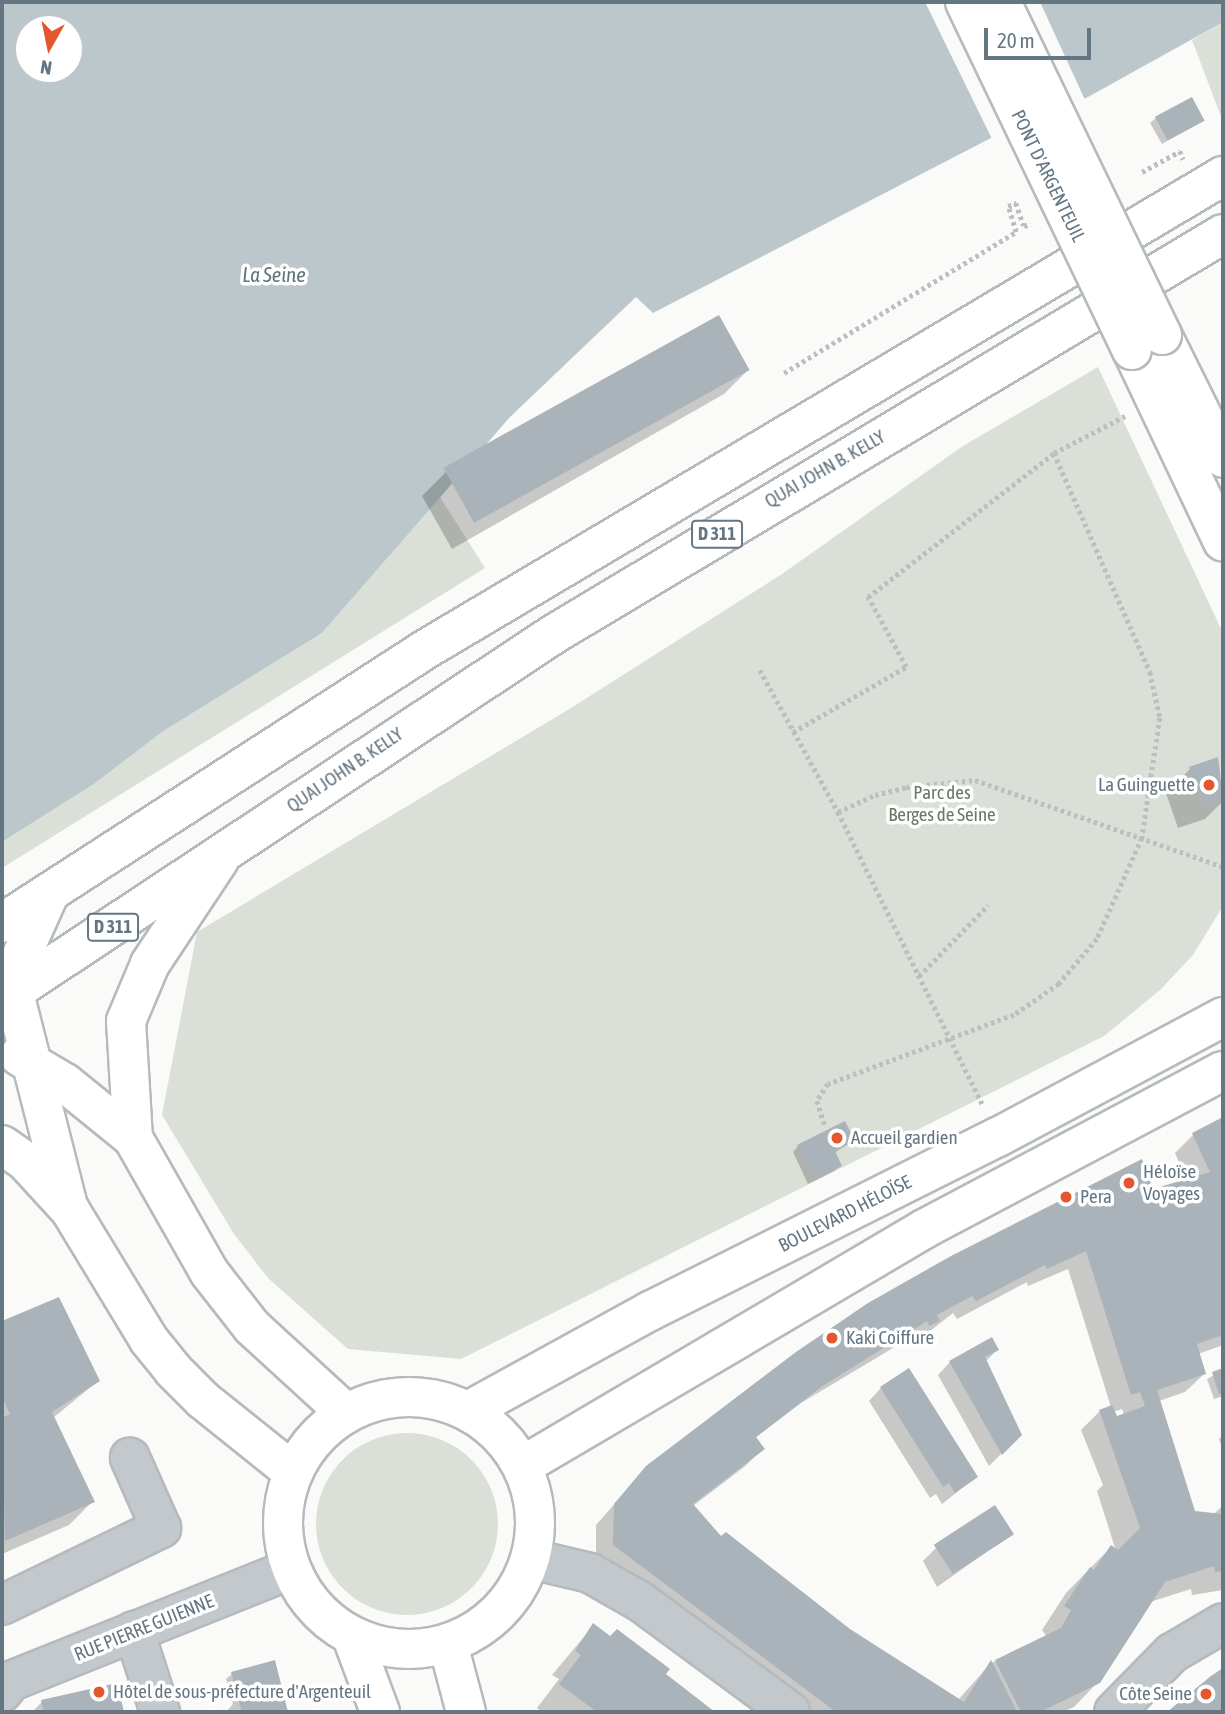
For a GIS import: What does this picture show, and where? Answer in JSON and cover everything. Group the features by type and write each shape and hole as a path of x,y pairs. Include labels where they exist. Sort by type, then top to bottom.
{"main road":[{"name":"PONT D'ARGENTEUIL","path":"965,2 1147,342"},
{"name":"PONT D'ARGENTEUIL","path":"1001,2 1147,342"},
{"name":"D 311","path":"2,923 426,649 1223,176"},
{"name":"QUAI JOHN B. KELLY","path":"223,853 554,634 1223,234"},
{"path":"1147,342 1223,457"},
{"path":"1147,342 1223,542"},
{"path":"223,853 150,964 126,1021 133,1139 177,1221 226,1294 252,1326 346,1413"},
{"name":"D 311","path":"8,996 223,853"},
{"path":"50,892 16,968 8,996 15,1055 70,1210"},
{"name":"BOULEVARD HÉLOÏSE","path":"468,1411 650,1311 998,1137 1223,1017"},
{"path":"15,1055 133,1139"},
{"path":"522,1466 924,1229 1223,1071"},
{"path":"2,1145 26,1161 70,1210 149,1340 173,1370 203,1400 293,1472"},
{"path":"417,1398 468,1411 499,1434 522,1466 535,1512 531,1559 513,1596 484,1625 448,1644 400,1650 352,1637 315,1609 290,1569 282,1537 283,1504 293,1472 314,1438 346,1413 385,1399 417,1398"},
{"path":"352,1637 380,1712"},
{"path":"448,1644 466,1712"}],"street":[{"path":"2,1605 161,1528 130,1458"},
{"path":"531,1559 590,1573 640,1602 790,1712"},
{"name":"RUE PIERRE GUIENNE","path":"5,1675 134,1631 290,1569"},
{"path":"1114,1712 1172,1653 1223,1623"},
{"path":"134,1631 160,1712"}],"path":[{"path":"784,373 1016,232 1008,206 1016,202 1024,226 1035,222"},
{"path":"793,732 906,667 868,597 1054,453 1135,410"},
{"path":"825,1126 817,1101 828,1084 1014,1015 1059,984 1097,939 1142,838 1160,718 1150,672 1054,453"},
{"path":"760,670 838,812 985,1109"},
{"path":"838,812 875,794 906,787 975,780 1223,867"},
{"path":"919,976 988,905"}],"green space":[{"path":"1223,22 1223,122 1192,40"},
{"name":"Parc des Berges de Seine","path":"1098,367 1223,633 1223,906 1193,955 1160,990 1104,1036 461,1359 348,1349 268,1278 234,1234 162,1115 197,932 571,708 782,574 963,446"},
{"path":"440,497 485,568 2,868 2,842 94,784 162,732 322,633"},
{"path":"407,1433 442,1440 471,1460 491,1489 498,1524 491,1559 471,1588 442,1608 407,1615 372,1608 343,1588 323,1559 316,1524 323,1489 343,1460 372,1440"}],"water":[{"name":"La Seine","path":"2,2 1223,2 1223,22 1088,97 991,138 653,313 636,297 510,417 322,633 162,732 94,784 2,842"}],"pier":[{"path":"925,2 1040,2 1086,102 993,141"}],"building":[{"path":"1192,97 1205,121 1168,141 1155,117"},
{"path":"719,315 750,370 474,523 443,468"},
{"name":"La Guinguette","path":"1218,757 1223,798 1202,805 1189,767"},
{"path":"1223,1117 1223,1335 1197,1344 1206,1374 1157,1390 1195,1511 1223,1514 1223,1571 1215,1572 1214,1566 1165,1582 1100,1683 1040,1712 1021,1712 995,1660 1061,1628 1071,1610 1064,1606 1090,1567 1094,1570 1111,1545 1118,1550 1140,1528 1099,1410 1112,1405 1117,1416 1145,1406 1140,1392 1131,1395 1086,1251 1047,1269 1045,1265 976,1301 972,1296 937,1315 940,1321 929,1326 927,1321 821,1387 756,1437 765,1449 693,1504 721,1536 726,1532 850,1629 964,1702 991,1660 1017,1712 836,1712 613,1545 614,1504 646,1466 796,1352 868,1303 951,1256 1142,1159 1153,1189 1210,1172 1192,1133"},
{"path":"845,1121 855,1141 835,1151 842,1166 815,1180 797,1145"},
{"path":"59,1297 100,1381 52,1412 95,1502 5,1541 2,1418 10,1414 2,1397 2,1321"},
{"path":"992,1337 999,1350 985,1357 1022,1435 1002,1455 949,1361"},
{"path":"909,1368 978,1477 955,1493 949,1483 943,1487 880,1387"},
{"path":"1223,1368 1223,1393 1219,1394 1212,1372"},
{"path":"995,1505 1014,1534 953,1574 934,1545"},
{"path":"593,1623 610,1636 617,1629 670,1669 666,1674 715,1712 597,1712 559,1684 581,1655 575,1651"},
{"path":"275,1660 288,1712 242,1712 231,1672"},
{"name":"Côte Seine","path":"1223,1668 1223,1712 1167,1712 1211,1676"},
{"name":"Hôtel de sous-préfecture d'Argenteuil","path":"117,1683 124,1712 44,1712 41,1700"}],"place":[{"name":"La Guinguette","path":"1209,785"},
{"name":"Accueil gardien","path":"837,1138"},
{"name":"Héloïse Voyages","path":"1129,1183"},
{"name":"Pera","path":"1066,1197"},
{"name":"Kaki Coiffure","path":"832,1338"},
{"name":"Hôtel de sous-préfecture d'Argenteuil","path":"99,1692"},
{"name":"Côte Seine","path":"1206,1694"}]}
